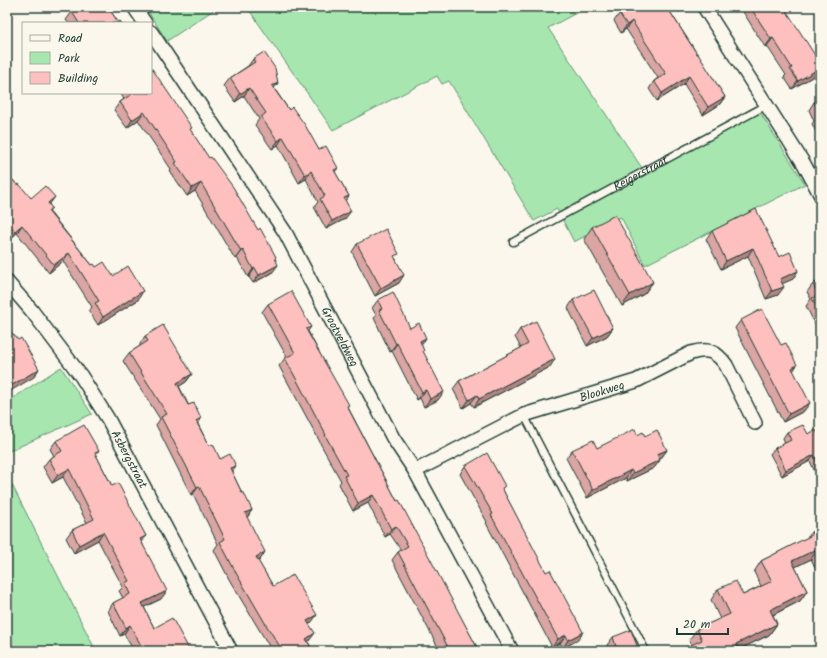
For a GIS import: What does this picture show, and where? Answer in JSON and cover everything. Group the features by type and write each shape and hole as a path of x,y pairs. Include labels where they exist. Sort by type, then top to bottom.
{"street":[{"path":"134,7 144,22"},
{"path":"704,7 767,104 804,164 820,194"},
{"name":"Grootveldweg","path":"152,34 284,232 393,438 415,471 512,651"},
{"name":"Asbergstraat","path":"7,282 32,311 81,376 108,419 230,651"},
{"name":"Blookweg","path":"415,471 524,415 636,381 691,353 699,351 708,350 721,358 726,365 755,424"}],"lane":[{"name":"Reigerstraat","path":"514,242 767,104"},
{"path":"524,415 646,651"}],"green space":[{"path":"145,7 218,7 167,41"},
{"path":"247,7 580,7 582,10 548,28 642,168 756,106 805,184 645,265 621,217 574,242 557,209 534,221 449,81 442,84 437,76 333,130"},
{"path":"61,367 92,414 7,452 7,402"},
{"path":"7,475 96,651 7,651"}],"building":[{"path":"79,7 108,7 118,22 78,22 72,12"},
{"path":"627,7 667,7 725,97 708,107 689,76 662,93 654,81 666,74 632,21 627,25 619,13"},
{"path":"750,7 784,7 820,63 820,68 798,81 790,69 792,68 773,38 771,39"},
{"path":"264,52 275,68 278,83 272,86 289,110 292,107 305,125 319,150 326,146 338,168 334,170 349,196 344,198 351,211 332,221 320,199 325,196 311,171 305,175 283,137 278,141 261,117 266,113 249,88 240,94 230,78 255,62 253,59"},
{"path":"152,68 192,128 190,129 209,158 211,157 233,187 258,230 260,228 276,257 275,258 278,265 259,275 255,268 253,269 243,250 241,251 201,183 192,188 175,163 177,162 144,112 132,120 120,102 132,94 152,94"},
{"path":"820,99 820,113 814,102"},
{"path":"7,173 31,198 45,186 55,197 48,203 52,208 48,211 92,265 94,264 96,267 104,262 113,276 128,266 143,291 103,317 95,303 99,301 69,253 54,265 22,225 15,231 7,222"},
{"path":"756,209 779,257 790,252 798,271 780,279 784,287 772,291 753,248 726,261 712,231"},
{"path":"615,215 653,282 630,295 592,227"},
{"path":"386,229 399,254 394,256 404,275 381,288 357,244"},
{"path":"820,280 820,314 812,298 818,295 813,284"},
{"path":"594,290 613,328 593,338 573,300"},
{"path":"291,291 311,327 306,329 349,405 347,406 397,501 399,500 479,651 450,651 398,552 408,546 396,526 391,529 373,495 358,503 344,476 347,475 285,358 295,353 268,304"},
{"path":"393,292 410,328 419,323 426,338 420,341 423,351 444,392 430,399 426,390 422,392 379,310 382,309 378,300"},
{"path":"762,309 781,345 786,343 797,365 792,368 810,403 789,414 741,320"},
{"path":"536,321 555,359 479,399 477,395 469,400 459,381 528,344 520,329"},
{"path":"163,325 192,374 177,383 188,405 194,403 201,418 196,421 209,446 213,444 220,459 230,454 236,466 230,468 252,510 245,513 265,552 256,557 273,586 293,575 317,615 307,621 315,633 306,639 313,651 283,651 268,628 220,542 225,539 199,486 197,487 161,417 167,414 129,353 148,341 145,336"},
{"path":"7,327 18,340 21,338 39,369 7,388"},
{"path":"84,425 99,451 95,453 112,486 118,483 146,536 140,539 167,591 142,603 154,628 172,618 190,651 144,651 130,625 126,628 113,603 130,594 125,583 129,581 103,532 79,545 72,530 94,519 69,469 58,475 49,459 62,451 56,441"},
{"path":"803,425 808,434 816,430 820,439 820,467 814,455 786,470 775,448 791,440 787,432"},
{"path":"635,429 637,435 643,432 645,436 657,430 667,450 657,454 660,460 633,473 631,470 593,490 572,450 593,440 597,448"},
{"path":"487,453 505,486 502,488 546,572 550,570 583,632 568,640 566,635 558,639 491,515 493,514 465,466"},
{"path":"820,527 820,551 819,548 792,561 807,591 770,610 777,624 736,644 738,648 732,651 686,651 684,648 702,640 697,629 730,614 718,589 736,581 743,595 772,581 761,561 812,535 811,532"},
{"path":"631,630 639,651 615,651 617,650 613,637"}]}
